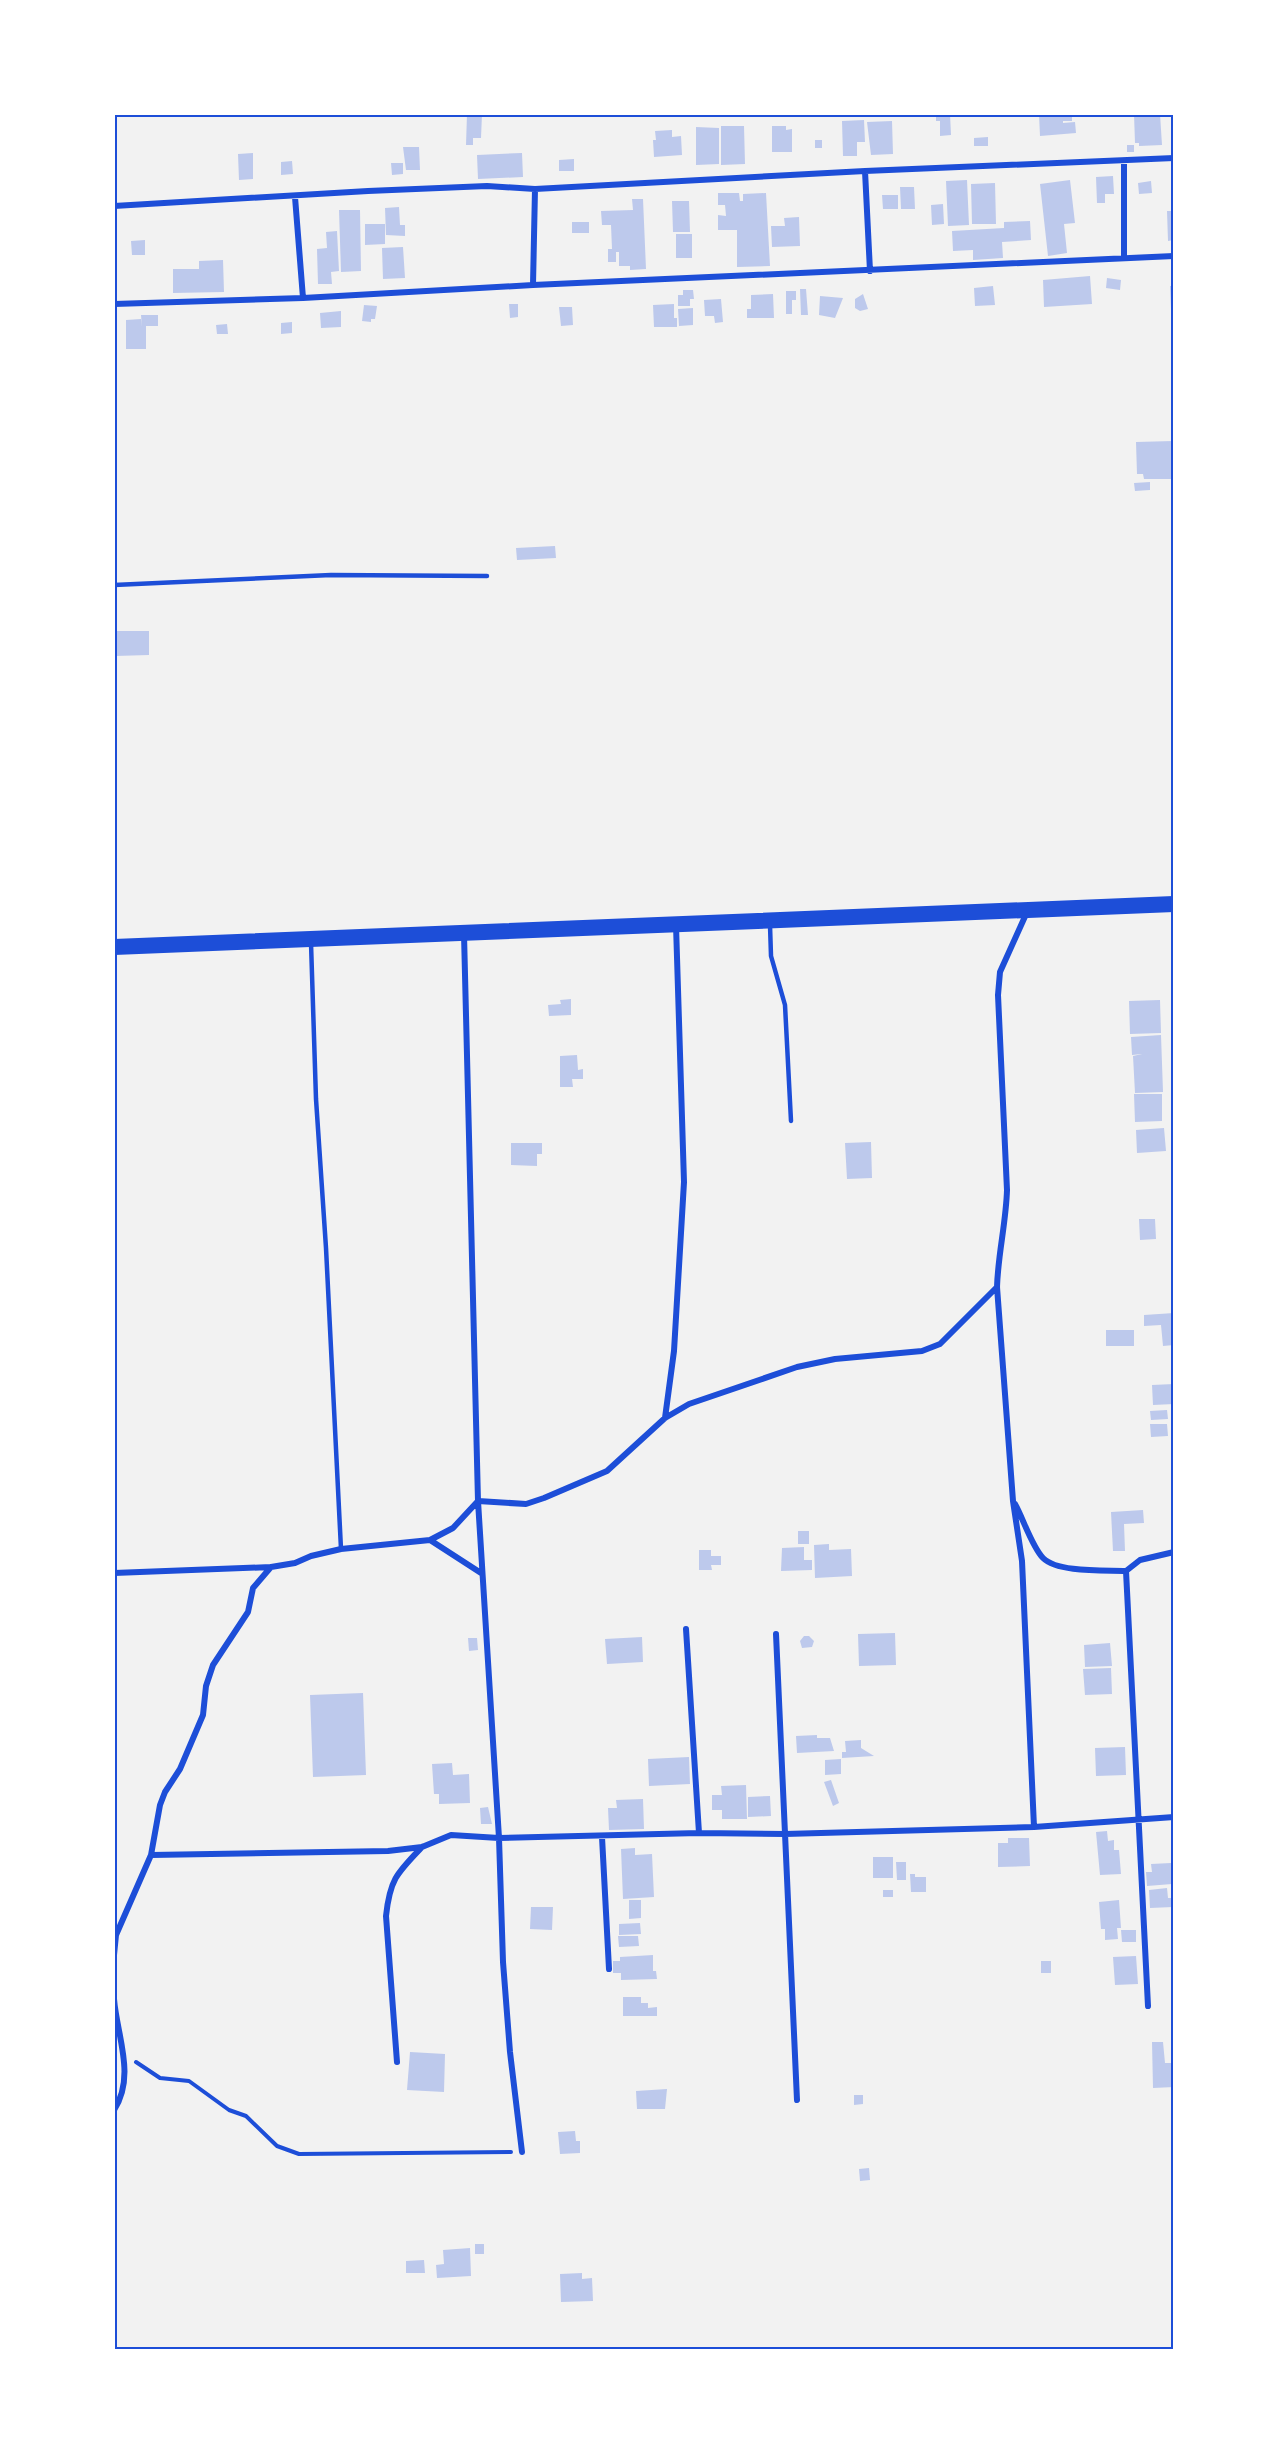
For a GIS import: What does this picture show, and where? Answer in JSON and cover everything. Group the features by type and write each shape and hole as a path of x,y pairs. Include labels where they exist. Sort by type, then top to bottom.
{"highway":[{"path":"114,947 1028,912 1174,904"}],"street":[{"path":"114,206 368,191 487,186 535,189 865,171 1174,158"},
{"path":"1124,161 1124,258"},
{"path":"865,171 870,271"},
{"path":"533,285 535,189"},
{"path":"295,197 303,297"},
{"path":"114,304 1174,256"},
{"path":"1028,912 1000,972 998,995 1007,1190 1006,1219 997,1266 997,1287 1013,1501 1022,1567 1034,1827"},
{"path":"665,1418 674,1351 684,1182 676,925"},
{"path":"464,933 478,1501 500,1838 503,1962 510,2052 522,2152"},
{"path":"478,1501 526,1504 607,1472 665,1418 688,1404 797,1367 835,1359 922,1351 940,1344 997,1287"},
{"path":"114,1573 272,1567 295,1563 311,1556 341,1549 430,1540 453,1528 478,1501"},
{"path":"1013,1501 1042,1557 1052,1564 1082,1569 1126,1571 1140,1560 1174,1552"},
{"path":"430,1540 482,1573"},
{"path":"114,1955 116,1935 151,1855 160,1804 180,1769 203,1715 206,1686 213,1665 248,1612 253,1588 272,1567"},
{"path":"1126,1571 1148,2006"},
{"path":"686,1629 699,1833"},
{"path":"776,1634 797,2100"},
{"path":"151,1855 388,1851 422,1847 451,1835 500,1838 699,1833 785,1834 1034,1827 1174,1817"},
{"path":"602,1837 609,1969"},
{"path":"397,2062 386,1916 389,1892 396,1875 422,1847"},
{"path":"114,1999 117,2026 124,2052 125,2079 119,2103 114,2110"}],"lane":[{"path":"114,585 331,575 487,576"},
{"path":"770,922 771,956 785,1005 791,1121"},
{"path":"311,939 316,1100 329,1296 341,1549"}],"path":[{"path":"124,2052 160,2078 189,2081 229,2110 246,2116 278,2146 289,2152 299,2154 522,2152"}],"building":[{"path":"467,114 482,114 481,138 473,138 473,145 466,145"},
{"path":"936,114 950,114 951,135 940,136 940,121 936,121"},
{"path":"1039,114 1072,114 1072,121 1063,121 1063,123 1075,122 1076,133 1040,136"},
{"path":"1134,114 1160,114 1162,145 1139,146 1139,143 1135,143"},
{"path":"864,120 865,142 857,142 857,156 843,156 842,121"},
{"path":"892,121 893,154 871,155 867,122"},
{"path":"721,126 744,126 745,164 721,165"},
{"path":"772,126 786,126 786,130 792,129 792,152 772,152"},
{"path":"696,127 719,128 719,164 696,165"},
{"path":"672,130 672,137 681,136 682,155 654,157 655,131"},
{"path":"988,137 988,146 974,146 974,138"},
{"path":"815,140 822,140 822,148 815,148"},
{"path":"1127,145 1134,145 1134,152 1127,152"},
{"path":"403,147 419,147 420,170 406,170"},
{"path":"253,153 253,179 239,180 238,154"},
{"path":"522,153 523,177 478,179 477,155"},
{"path":"574,159 574,171 559,171 559,160"},
{"path":"292,161 293,174 281,175 281,162"},
{"path":"391,163 403,163 403,174 392,175"},
{"path":"1113,176 1114,194 1105,194 1105,203 1097,203 1096,177"},
{"path":"967,180 969,225 948,226 946,181"},
{"path":"1070,180 1075,223 1064,224 1067,253 1048,256 1040,184"},
{"path":"1151,181 1152,193 1139,194 1138,183"},
{"path":"995,183 996,224 972,224 971,184"},
{"path":"900,187 914,187 915,209 901,209"},
{"path":"718,193 739,193 740,201 743,201 743,194 766,193 770,266 737,267 737,230 718,230 718,215 726,216 725,205 718,205"},
{"path":"882,195 898,195 898,209 883,209"},
{"path":"632,199 643,199 646,269 630,270 630,266 619,266 619,252 616,252 616,262 608,262 608,249 612,249 611,225 602,225 601,211 633,210"},
{"path":"672,201 689,201 690,232 673,232"},
{"path":"943,204 944,224 932,225 931,205"},
{"path":"399,207 400,225 405,225 405,236 386,235 385,208"},
{"path":"339,210 360,210 361,271 341,272"},
{"path":"1167,211 1174,211 1174,240 1168,241"},
{"path":"799,217 800,246 772,247 771,226 785,226 784,218"},
{"path":"1030,221 1031,240 1002,242 1003,258 973,260 973,250 953,251 952,231 1004,228 1004,222"},
{"path":"572,222 589,222 589,233 572,233"},
{"path":"365,224 385,224 385,244 365,245"},
{"path":"337,231 339,271 331,272 332,284 318,284 317,249 327,248 326,232"},
{"path":"676,234 692,234 692,258 676,258"},
{"path":"145,240 145,255 132,255 131,241"},
{"path":"403,247 405,278 383,279 382,248"},
{"path":"223,260 224,292 173,293 173,269 199,269 199,261"},
{"path":"1090,276 1092,304 1044,307 1043,280"},
{"path":"1107,278 1121,280 1120,290 1106,288"},
{"path":"993,286 995,305 975,306 974,288"},
{"path":"1170,286 1174,286 1174,309 1171,309"},
{"path":"800,289 806,289 808,315 801,315"},
{"path":"683,290 693,290 694,299 690,299 690,306 678,306 678,295 683,295"},
{"path":"786,291 796,291 796,300 792,300 792,314 786,314"},
{"path":"773,294 774,318 747,318 747,309 751,309 751,295"},
{"path":"863,294 868,309 860,311 855,308 855,299"},
{"path":"820,296 843,298 835,318 819,315"},
{"path":"721,299 723,322 715,323 714,316 705,316 704,300"},
{"path":"509,304 518,304 518,317 510,318"},
{"path":"674,304 674,318 677,318 677,327 654,327 653,305"},
{"path":"364,305 377,306 375,319 371,319 371,322 362,321"},
{"path":"559,307 572,307 573,325 561,326"},
{"path":"693,308 693,325 679,326 678,309"},
{"path":"341,311 341,327 321,328 320,313"},
{"path":"141,315 158,315 158,326 146,326 146,349 126,349 126,320 141,319 142,327"},
{"path":"292,322 292,333 281,334 281,323"},
{"path":"227,324 228,334 217,334 216,325"},
{"path":"1173,441 1174,479 1144,479 1143,474 1137,474 1136,442"},
{"path":"1150,482 1150,490 1135,491 1134,483"},
{"path":"555,546 556,558 517,560 516,548"},
{"path":"115,631 149,631 149,655 115,656"},
{"path":"571,999 571,1015 549,1016 548,1005 561,1004 560,1000"},
{"path":"1160,1000 1161,1033 1130,1034 1129,1001"},
{"path":"1161,1035 1163,1092 1135,1093 1133,1056 1142,1054 1132,1055 1131,1037"},
{"path":"577,1055 578,1070 583,1069 583,1079 572,1079 573,1087 560,1087 560,1056"},
{"path":"1134,1094 1162,1094 1162,1121 1135,1122"},
{"path":"1164,1128 1166,1151 1137,1153 1136,1130"},
{"path":"871,1142 872,1178 847,1179 845,1143"},
{"path":"511,1143 542,1143 542,1154 537,1154 537,1166 511,1165"},
{"path":"1139,1219 1155,1219 1156,1239 1140,1240"},
{"path":"1174,1313 1174,1345 1163,1346 1161,1325 1144,1326 1144,1315"},
{"path":"1106,1330 1134,1330 1134,1346 1106,1346"},
{"path":"1174,1384 1174,1404 1153,1405 1152,1385"},
{"path":"1167,1410 1168,1419 1151,1420 1150,1411"},
{"path":"1150,1424 1167,1424 1168,1436 1151,1437"},
{"path":"1143,1510 1144,1523 1124,1524 1125,1551 1113,1551 1111,1512"},
{"path":"798,1531 809,1531 809,1544 798,1544"},
{"path":"829,1544 829,1550 851,1549 852,1576 815,1578 814,1545"},
{"path":"804,1547 804,1560 812,1560 812,1570 781,1571 782,1548"},
{"path":"699,1550 711,1550 711,1556 721,1556 721,1565 711,1565 712,1570 699,1570"},
{"path":"895,1633 896,1665 859,1666 858,1634"},
{"path":"804,1636 809,1636 814,1641 812,1647 802,1648 800,1641"},
{"path":"642,1637 643,1662 607,1664 605,1639"},
{"path":"468,1638 477,1638 478,1650 469,1651"},
{"path":"1110,1643 1112,1666 1085,1667 1084,1645"},
{"path":"1111,1668 1112,1694 1085,1695 1083,1669"},
{"path":"363,1693 366,1775 313,1777 310,1695"},
{"path":"817,1735 817,1738 830,1738 834,1751 797,1753 796,1736"},
{"path":"861,1740 861,1748 874,1756 842,1758 842,1752 846,1752 845,1741"},
{"path":"1125,1747 1126,1775 1096,1776 1095,1748"},
{"path":"689,1757 690,1784 649,1786 648,1759"},
{"path":"841,1759 841,1774 825,1775 825,1760"},
{"path":"452,1763 453,1775 469,1774 470,1803 439,1804 439,1794 434,1794 432,1764"},
{"path":"831,1780 839,1803 833,1806 824,1782"},
{"path":"746,1785 747,1819 722,1819 722,1810 712,1810 712,1795 722,1795 721,1786"},
{"path":"770,1796 771,1816 748,1817 748,1797"},
{"path":"643,1799 644,1829 609,1830 608,1808 617,1808 616,1800"},
{"path":"488,1807 492,1824 481,1824 480,1808"},
{"path":"1107,1831 1108,1841 1114,1840 1114,1850 1119,1850 1121,1874 1100,1875 1096,1832"},
{"path":"1008,1838 1029,1838 1030,1866 998,1867 998,1843 1008,1843"},
{"path":"635,1848 635,1855 652,1854 654,1897 623,1899 621,1849"},
{"path":"873,1857 893,1857 893,1878 873,1878"},
{"path":"896,1862 906,1862 906,1880 897,1880"},
{"path":"1171,1863 1172,1884 1147,1886 1146,1872 1152,1872 1151,1864"},
{"path":"910,1874 915,1874 915,1877 926,1877 926,1892 911,1892"},
{"path":"1167,1888 1168,1898 1172,1898 1173,1907 1150,1908 1149,1890"},
{"path":"883,1890 893,1890 893,1897 883,1897"},
{"path":"629,1900 641,1900 641,1918 629,1919"},
{"path":"1119,1900 1121,1928 1117,1928 1118,1939 1105,1940 1105,1929 1101,1929 1099,1902"},
{"path":"531,1907 553,1907 552,1930 530,1929"},
{"path":"640,1923 641,1934 619,1935 619,1924"},
{"path":"1121,1930 1136,1930 1136,1942 1122,1942"},
{"path":"618,1936 638,1936 639,1946 619,1947"},
{"path":"653,1955 653,1971 656,1971 657,1979 621,1980 621,1973 613,1973 613,1961 620,1961 620,1957"},
{"path":"1136,1956 1138,1984 1115,1985 1113,1957"},
{"path":"1041,1961 1051,1961 1051,1973 1041,1973"},
{"path":"623,1997 641,1997 641,2003 648,2003 648,2008 657,2007 657,2016 623,2016"},
{"path":"1152,2042 1163,2042 1165,2063 1174,2063 1174,2087 1153,2088"},
{"path":"410,2052 445,2054 444,2092 407,2090"},
{"path":"667,2089 665,2109 637,2109 636,2091"},
{"path":"854,2095 863,2095 863,2104 854,2105"},
{"path":"575,2131 576,2141 580,2141 580,2153 560,2154 558,2132"},
{"path":"869,2168 870,2180 860,2181 859,2169"},
{"path":"475,2244 484,2244 484,2254 475,2254"},
{"path":"470,2248 471,2276 437,2278 436,2265 444,2264 443,2250"},
{"path":"424,2260 425,2273 406,2273 406,2261"},
{"path":"582,2273 582,2279 592,2278 593,2301 561,2302 560,2274"}]}
